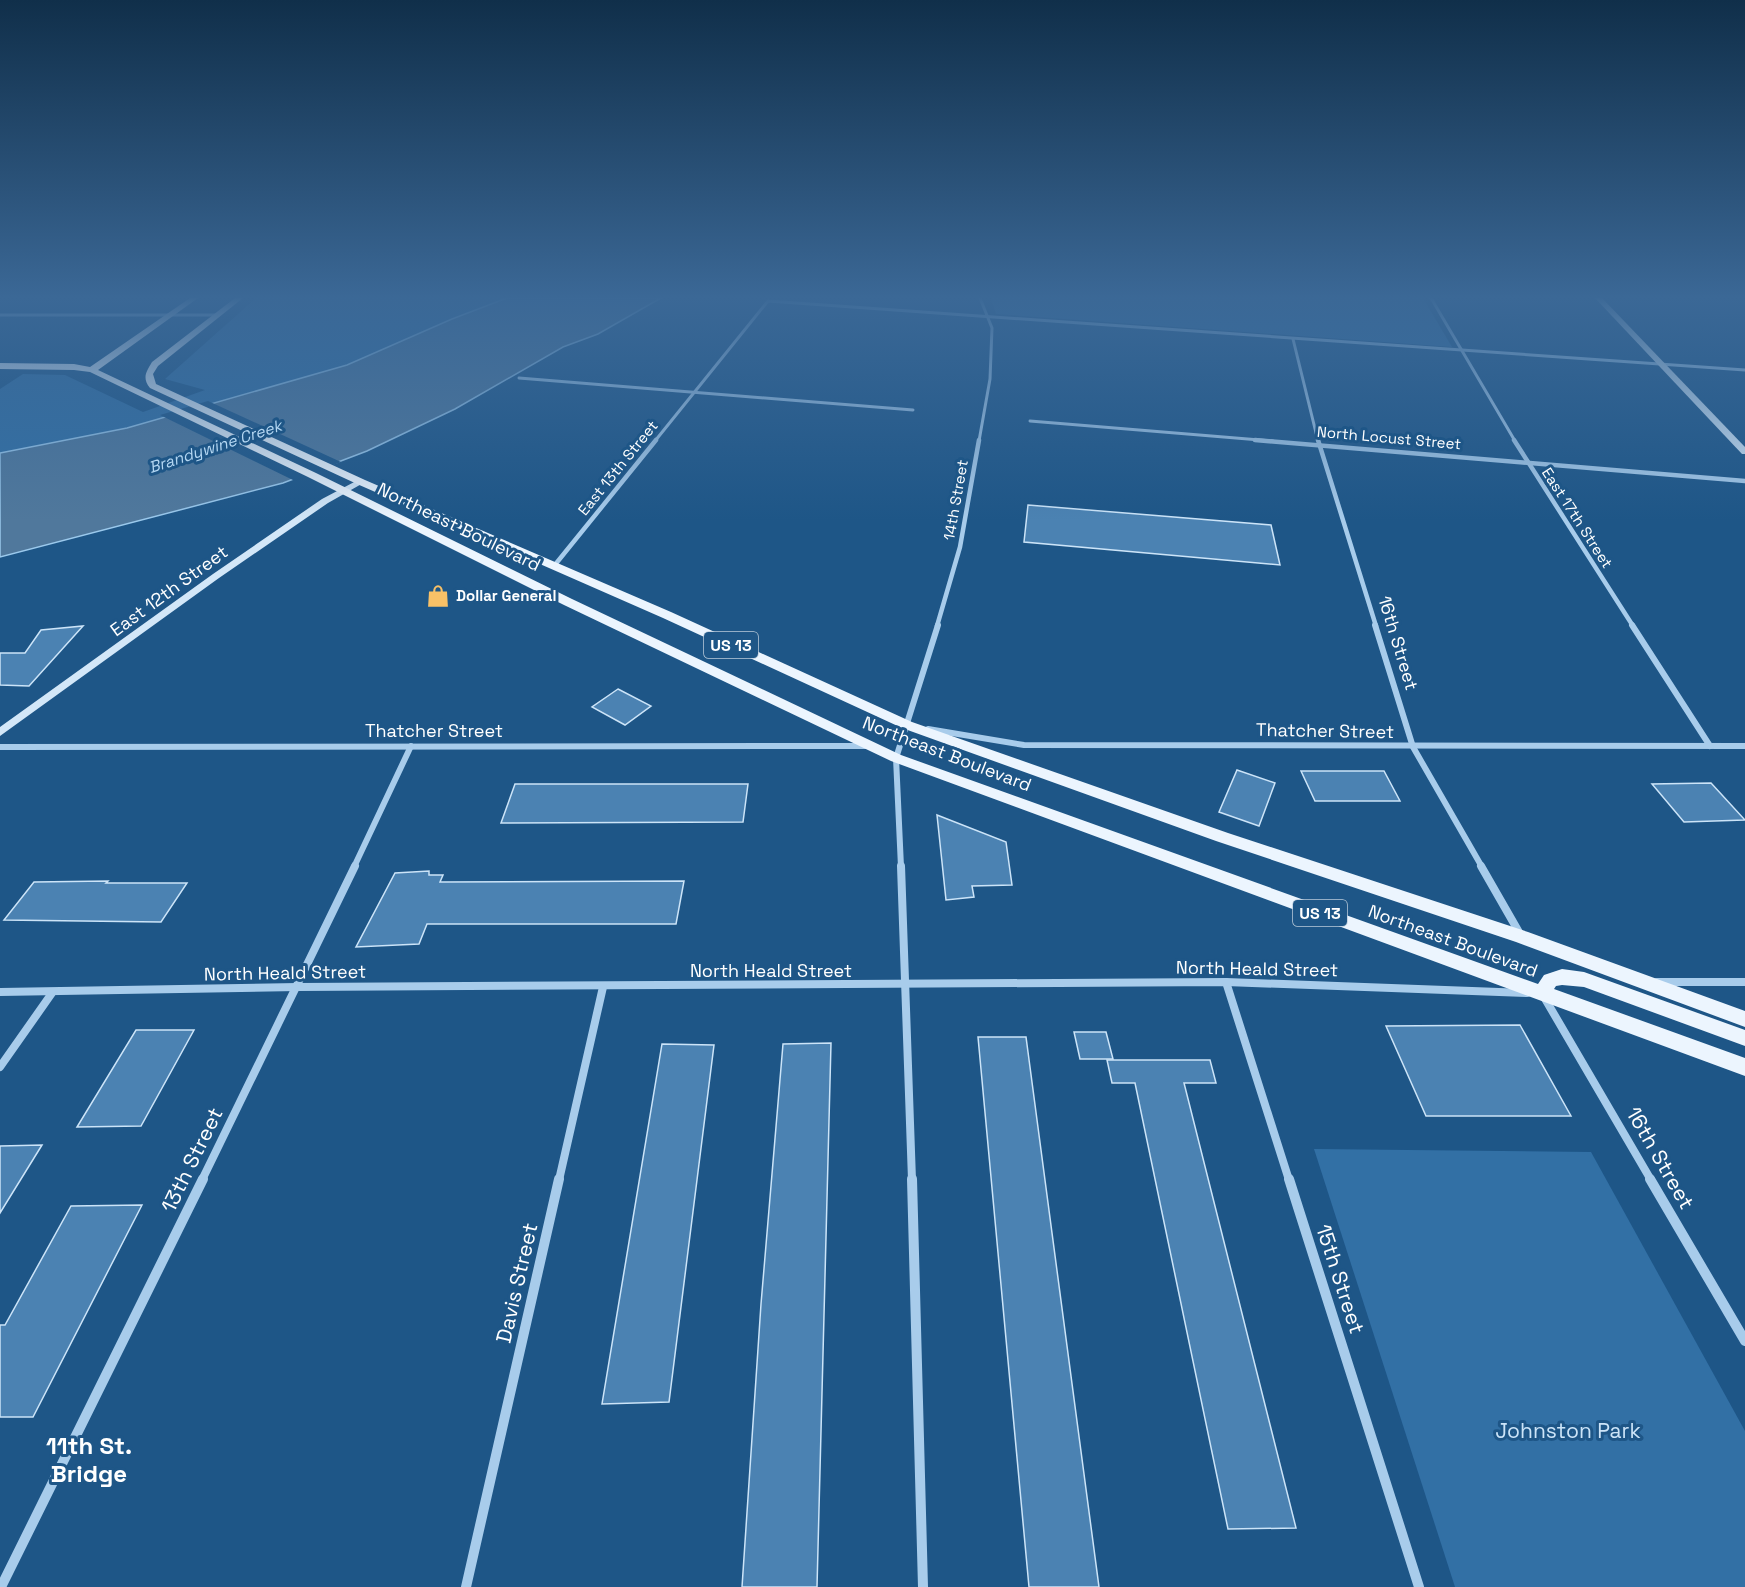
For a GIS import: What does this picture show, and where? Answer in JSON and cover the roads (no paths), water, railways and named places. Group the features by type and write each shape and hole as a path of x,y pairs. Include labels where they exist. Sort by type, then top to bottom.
{"main road":[{"name":"Northeast Boulevard","path":"96,372 896,758 1745,1066"},
{"name":"Northeast Boulevard","path":"152,372 149,381 161,390 361,482 907,725 1222,837 1522,937 1745,1019"},
{"path":"1542,993 1550,980 1563,977 1584,980 1745,1038"}],"street":[{"name":"East 13th Street","path":"554,566 710,372"},
{"name":"14th Street","path":"896,758 915,703 960,546 990,372"},
{"name":"16th Street","path":"1301,372 1319,444 1413,747 1522,937"},
{"name":"East 17th Street","path":"1475,372 1528,463 1710,746"},
{"path":"1668,372 1745,452"},
{"path":"519,378 913,410"},
{"name":"North Locust Street","path":"1030,421 1745,481"},
{"name":"East 12th Street","path":"0,732 216,576 342,492 361,482"},
{"name":"Thatcher Street","path":"907,725 1024,745 1745,746"},
{"name":"13th Street","path":"1,1587 298,987 411,746"},
{"name":"Thatcher Street","path":"0,747 869,746"},
{"path":"896,758 906,985 923,1587"},
{"name":"North Heald Street","path":"0,993 298,987 1226,982 1542,993"},
{"name":"15th Street","path":"1226,982 1419,1587"},
{"path":"1644,982 1745,982"},
{"name":"Davis Street","path":"465,1587 603,987"},
{"path":"0,1067 52,993"},
{"name":"16th Street","path":"1542,993 1745,1341"}],"water":[{"name":"Brandywine Creek","path":"322,372 519,372 455,409 367,451 283,483 0,557 0,453 127,428"}],"place":[{"name":"Dollar General","path":"438,596"}],"district":[{"name":"11th St. Bridge","path":"89,1460"}],"park label":[{"name":"Johnston Park","path":"1568,1431"}]}
